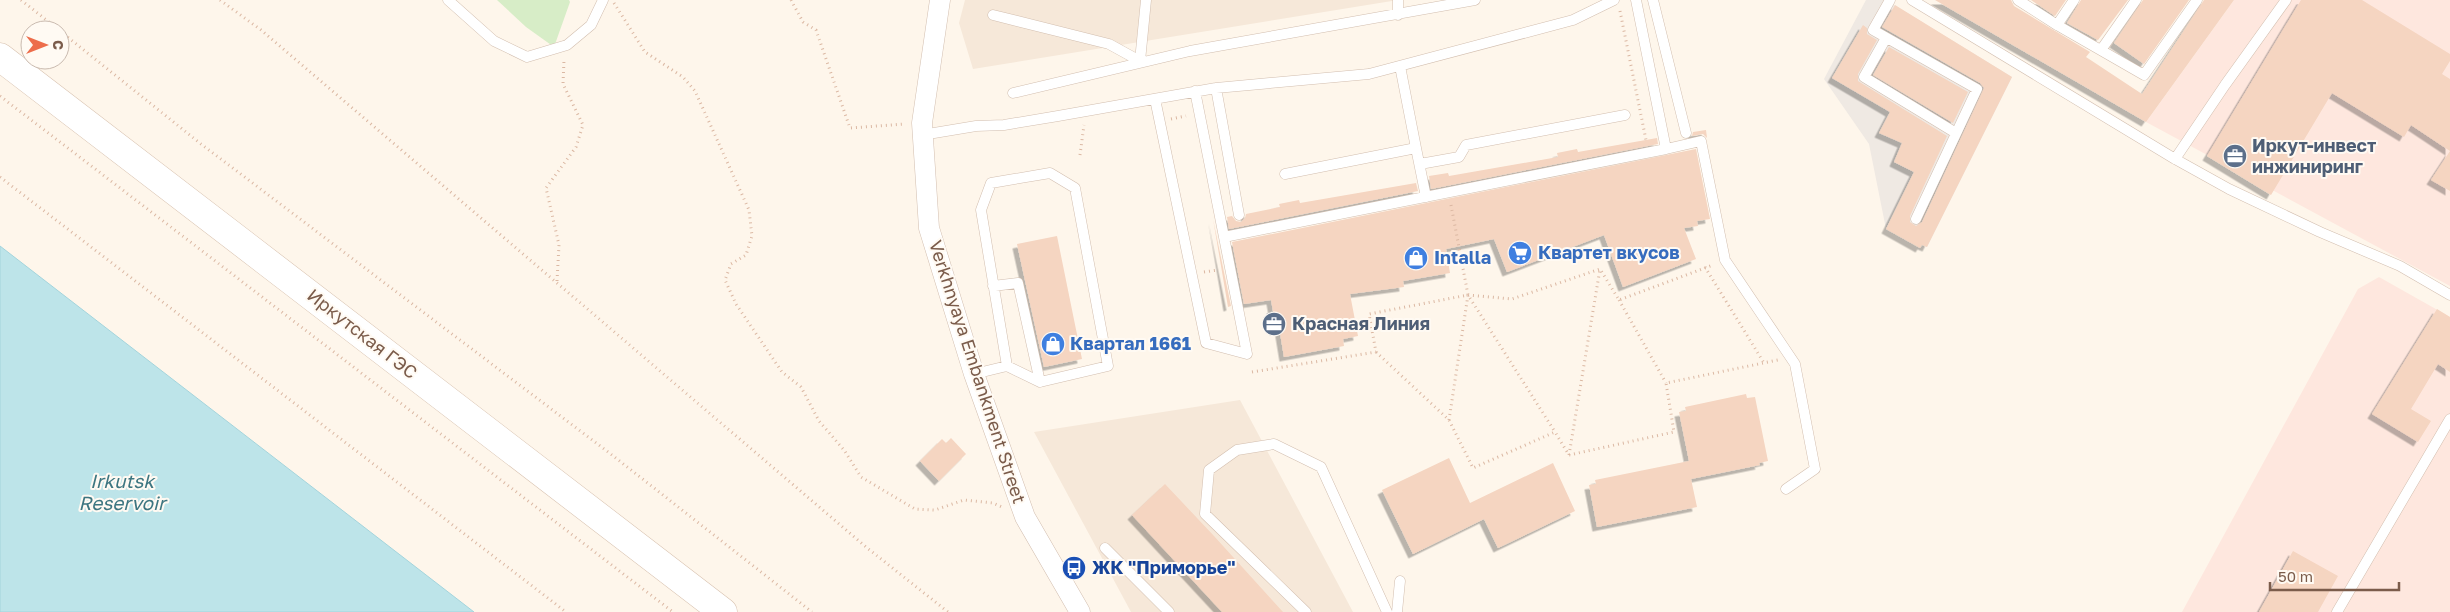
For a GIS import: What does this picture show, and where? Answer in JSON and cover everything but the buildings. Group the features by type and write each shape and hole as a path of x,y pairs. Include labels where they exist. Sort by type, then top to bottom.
{"main road":[{"name":"Иркутская ГЭС","path":"0,57 723,612"}],"street":[{"name":"Verkhnyaya Embankment Street","path":"940,0 922,129 929,228 974,374 1025,517 1080,612"}],"lane":[{"path":"448,0 494,41 527,57 554,47 567,45 591,26 603,0"},
{"path":"1140,61 1146,0"},
{"path":"1398,0 1398,15"},
{"path":"1013,93 1140,61 1475,0"},
{"path":"1636,0 1666,149"},
{"path":"1653,0 1686,133"},
{"path":"1890,0 1873,30 1977,89 1916,219"},
{"path":"1912,0 2175,159 2229,189 2320,232 2400,266 2450,295"},
{"path":"2018,0 2144,76 2197,0"},
{"path":"2057,25 2074,0"},
{"path":"2101,50 2136,0"},
{"path":"2175,159 2286,0"},
{"path":"922,129 1086,112 1216,88 1369,74 1573,20 1617,5"},
{"path":"993,15 1109,44 1140,61"},
{"path":"1886,38 1864,77 1956,133"},
{"path":"1400,66 1426,196"},
{"path":"1216,88 1239,215"},
{"path":"1155,99 1206,343 1247,354 1195,92"},
{"path":"1420,164 1459,157 1466,145 1625,115"},
{"path":"1224,237 1701,141 1725,260 1795,364 1815,469 1786,489"},
{"path":"1285,174 1416,148"},
{"path":"974,374 1007,366 1040,382 1108,366 1075,188 1050,173 992,183 981,210 1007,366"},
{"path":"994,286 1018,283 1040,382"},
{"path":"2336,612 2450,419"},
{"path":"1306,612 1204,514 1209,470 1238,450 1274,444 1321,467 1387,612"},
{"path":"1105,548 1169,612"},
{"path":"1397,612 1400,581"}],"path":[{"path":"21,0 46,20"},
{"path":"220,0 261,30 866,546 948,612"},
{"path":"612,0 645,52 683,77 695,91 749,210 752,236 746,255 731,264 724,280 736,304 782,372 801,387 819,421 844,450 861,477 915,509 935,510 964,500 993,503 1025,517"},
{"path":"791,0 802,22 816,30 850,128 922,129"},
{"path":"1617,5 1646,140"},
{"path":"557,282 559,245 546,188 576,147 583,125 562,84 563,61 581,34"},
{"path":"70,40 201,144 612,454 812,612"},
{"path":"0,96 673,612"},
{"path":"1080,155 1086,112"},
{"path":"1160,121 1199,113"},
{"path":"0,177 560,610 566,612"},
{"path":"1448,420 1468,295 1449,192"},
{"path":"1618,300 1725,260"},
{"path":"1705,267 1764,363"},
{"path":"1555,432 1473,468 1448,420 1376,352 1369,314 1468,295 1512,299 1600,268"},
{"path":"1569,455 1674,432 1666,383 1600,268"},
{"path":"1569,455 1600,268"},
{"path":"1468,295 1569,455"},
{"path":"1252,372 1376,352"},
{"path":"1666,383 1791,358"}],"shaded area":[{"path":"965,0 1398,0 973,69 959,23"},
{"path":"1866,0 1886,0 2012,77 1927,247 1922,245 1920,248 1886,229 1869,144 1824,79"},
{"path":"2234,0 2450,0 2450,286 2146,122"},
{"path":"2379,277 2450,317 2450,612 2182,612 2358,289"},
{"path":"1240,400 1353,612 1131,612 1034,432"}],"green space":[{"path":"497,0 569,0 570,2 554,47 526,27"}],"water":[{"name":"Irkutsk Reservoir","path":"0,246 474,612 0,612"}],"place":[{"name":"Иркут-инвест инжиниринг","path":"2235,156"},
{"name":"Квартет вкусов","path":"1520,253"},
{"name":"Intalla","path":"1416,258"},
{"name":"Красная Линия","path":"1274,324"},
{"name":"Квартал 1661","path":"1053,344"},
{"name":"ЖК \"Приморье\"","path":"1074,568"}]}
